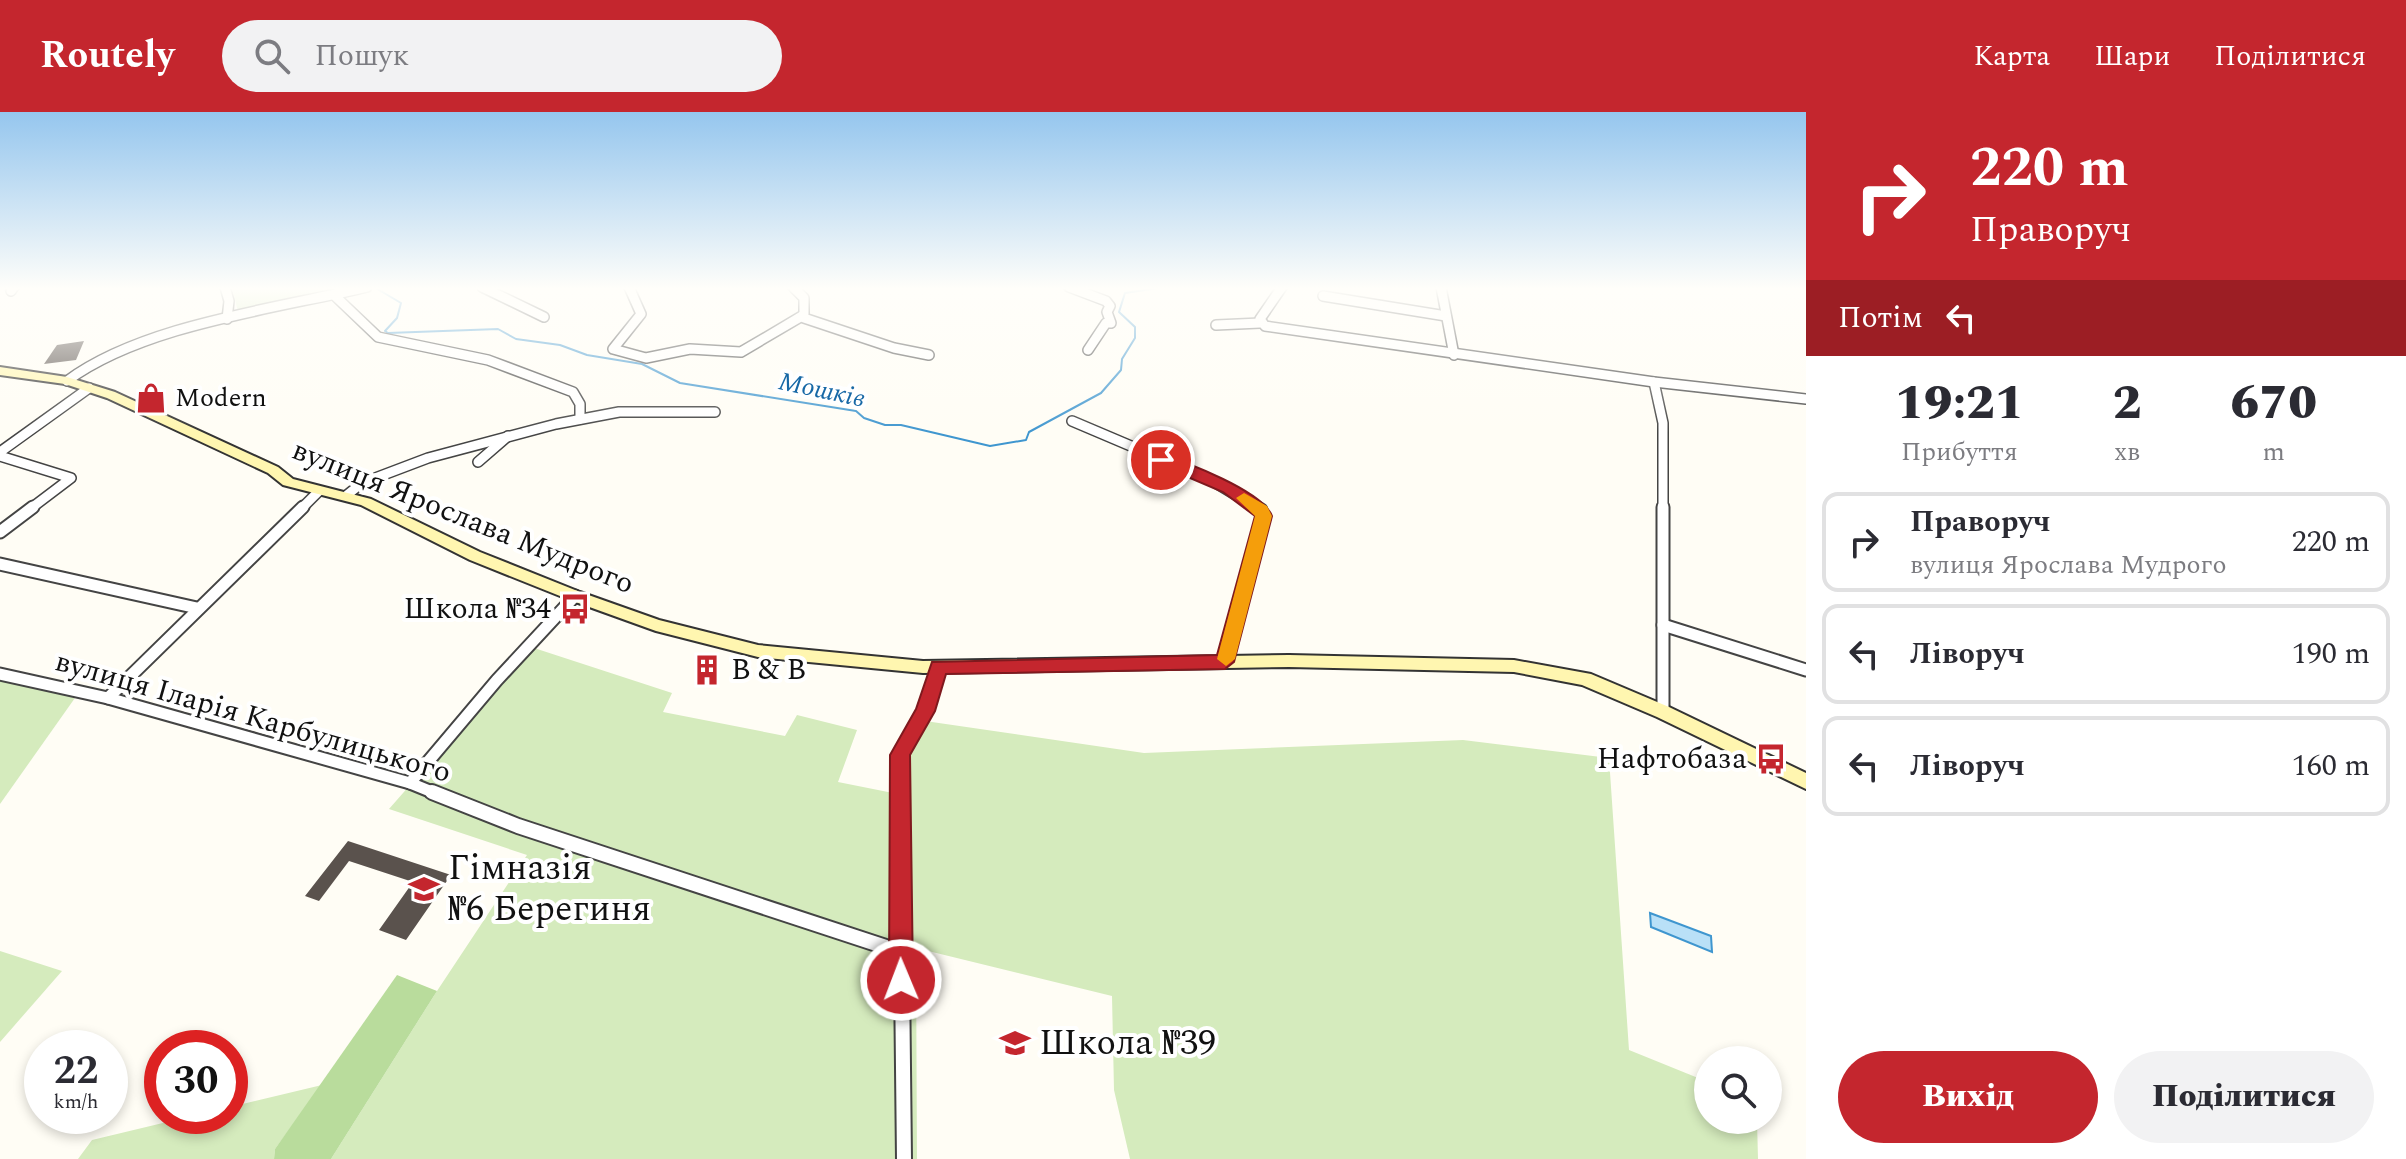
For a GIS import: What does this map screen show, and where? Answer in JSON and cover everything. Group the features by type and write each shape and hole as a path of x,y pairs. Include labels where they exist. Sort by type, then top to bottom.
{"main road":[{"name":"вулиця Ярослава Мудрого","path":"0,371 67,381 111,395 273,470 288,482 347,495 475,556 575,596 668,629 758,651 874,664 938,667 1225,662 1514,666 1585,679 1663,712 1806,781"}],"street":[{"path":"67,381 74,373 127,350 173,336"},
{"path":"377,336 488,360 573,392 580,404 580,419"},
{"path":"624,336 613,349 638,358 690,349 747,351 767,336"},
{"path":"857,336 929,355"},
{"path":"1088,350 1097,336"},
{"path":"1338,336 1654,382 1806,399"},
{"path":"1450,336 1454,355"},
{"path":"1654,382 1663,423 1663,712"},
{"path":"0,454 89,388"},
{"path":"347,495 362,481 457,448 580,419 617,412 660,415 701,409 715,412"},
{"path":"1072,421 1211,480 1261,510 1262,522 1225,662"},
{"path":"478,462 508,436"},
{"path":"0,454 71,478 0,532"},
{"path":"108,698 319,491"},
{"path":"0,564 197,608"},
{"path":"410,783 497,680 575,596"},
{"path":"1663,625 1806,670"},
{"path":"904,1159 900,755 926,711 938,667"},
{"name":"вулиця Іларія Карбулицького","path":"0,674 108,698 410,783 518,826 901,952"}],"green space":[{"path":"531,647 672,693 663,712 785,736 797,715 857,730 838,782 903,795 908,751 925,721 1144,753 1463,740 1609,758 1629,1050 1694,1076 1694,1134 1757,1134 1758,1159 1130,1159 1114,1090 1112,996 916,948 917,1159 331,1159 527,855 389,809"},
{"path":"0,670 82,688 0,804"},
{"path":"0,951 62,971 0,1042"},
{"path":"397,975 437,991 331,1159 274,1159 275,1149"},
{"path":"322,1085 275,1149 274,1159 78,1159 92,1140 128,1134 128,1131 144,1128 144,1134 248,1134 248,1103"}],"water":[{"path":"1650,913 1711,936 1712,952 1651,927"}],"building":[{"path":"84,341 76,360 44,364 57,345"},
{"name":"Гімназія №6 Берегиня","path":"348,841 451,875 406,940 379,930 413,882 349,861 319,901 305,896"}],"waterway":[{"name":"Мошків","path":"510,336 560,345 587,355 642,364 680,383 856,411 864,418 885,425 901,425 990,446 1026,440 1029,432 1101,393 1121,370 1122,359 1135,336"}],"slow traffic":[{"path":"1226,659 1264,516 1261,510 1244,498"}],"place":[{"name":"Modern","path":"151,398"},
{"name":"Школа №34","path":"575,609"},
{"name":"B & B","path":"707,670"},
{"name":"Нафтобаза","path":"1771,759"},
{"name":"Гімназія №6 Берегиня","path":"424,889"},
{"name":"Школа №39","path":"1015,1043"}],"route":[{"path":"901,980 900,755 926,711 938,667 1225,662 1264,516 1261,510 1229,489 1161,460"}]}
